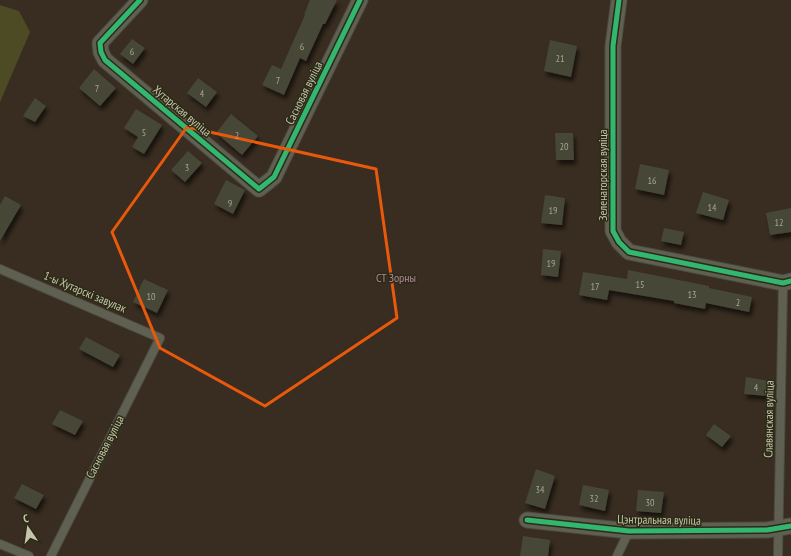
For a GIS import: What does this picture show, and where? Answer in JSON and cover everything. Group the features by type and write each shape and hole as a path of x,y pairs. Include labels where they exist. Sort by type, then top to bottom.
{"street":[{"name":"Хутарская вуліца","path":"140,0 100,43 101,52 106,60 259,189"},
{"name":"Сасновая вуліца","path":"259,189 274,177 360,0"},
{"name":"Зеленагорская вуліца","path":"619,0 613,46 613,232 619,242 629,252 787,282"},
{"name":"Цэнтральная вуліца","path":"526,520 629,531 767,530 785,527"}],"lane":[{"name":"1-ы Хутарскі завулак","path":"0,268 160,338"},
{"name":"Славянская вуліца","path":"778,556 785,527 787,282"},
{"name":"Сасновая вуліца","path":"51,556 160,338"},
{"path":"617,556 629,531"},
{"path":"0,544 29,556"}],"highlighted area":[{"path":"187,127 376,169 397,318 265,406 160,348 112,232"}],"green space":[{"name":"СТ Зорны","path":"0,0 791,0 791,556 0,556"}],"shaded area":[{"path":"0,5 19,11 30,32 0,102"}],"building":[{"path":"310,0 337,0 325,24 323,24 306,61 300,58 284,95 262,85 272,65 281,69 305,15"},
{"path":"132,39 145,48 133,64 120,54"},
{"path":"550,40 577,46 571,77 544,71"},
{"path":"94,69 116,88 100,106 79,88"},
{"path":"198,78 217,92 206,107 187,93"},
{"path":"35,98 46,106 35,122 23,116"},
{"path":"136,109 162,125 144,154 132,147 138,137 124,128"},
{"path":"231,114 258,136 242,155 216,133"},
{"path":"555,133 573,133 574,160 556,160"},
{"path":"188,151 202,163 185,182 171,170"},
{"path":"640,164 669,170 664,195 635,189"},
{"path":"226,180 245,190 233,214 214,204"},
{"path":"703,192 729,200 723,220 696,213"},
{"path":"545,195 565,198 562,225 541,223"},
{"path":"5,196 21,205 0,241 0,205"},
{"path":"791,208 791,232 770,235 766,213"},
{"path":"664,228 684,232 681,245 661,241"},
{"path":"543,249 561,251 558,277 541,275"},
{"path":"628,270 709,286 709,288 752,297 749,312 706,303 705,309 674,303 674,301 609,290 607,300 579,295 583,272 627,279"},
{"path":"144,279 168,290 157,313 133,302"},
{"path":"86,337 120,355 113,367 79,349"},
{"path":"746,377 769,381 767,396 744,394"},
{"path":"60,410 83,421 75,435 52,424"},
{"path":"714,424 731,436 722,447 706,435"},
{"path":"536,469 555,476 545,509 525,503"},
{"path":"22,484 44,495 36,509 14,498"},
{"path":"583,485 609,490 605,511 579,505"},
{"path":"638,490 664,492 661,513 636,511"},
{"path":"523,536 550,540 548,556 520,556"}],"cycle path":[{"path":"140,0 100,43 101,52 105,60 259,189 274,177 360,0"},
{"path":"619,0 613,46 613,231 619,242 629,252 783,283 791,281"},
{"path":"527,520 629,531 767,530 791,526"}]}
